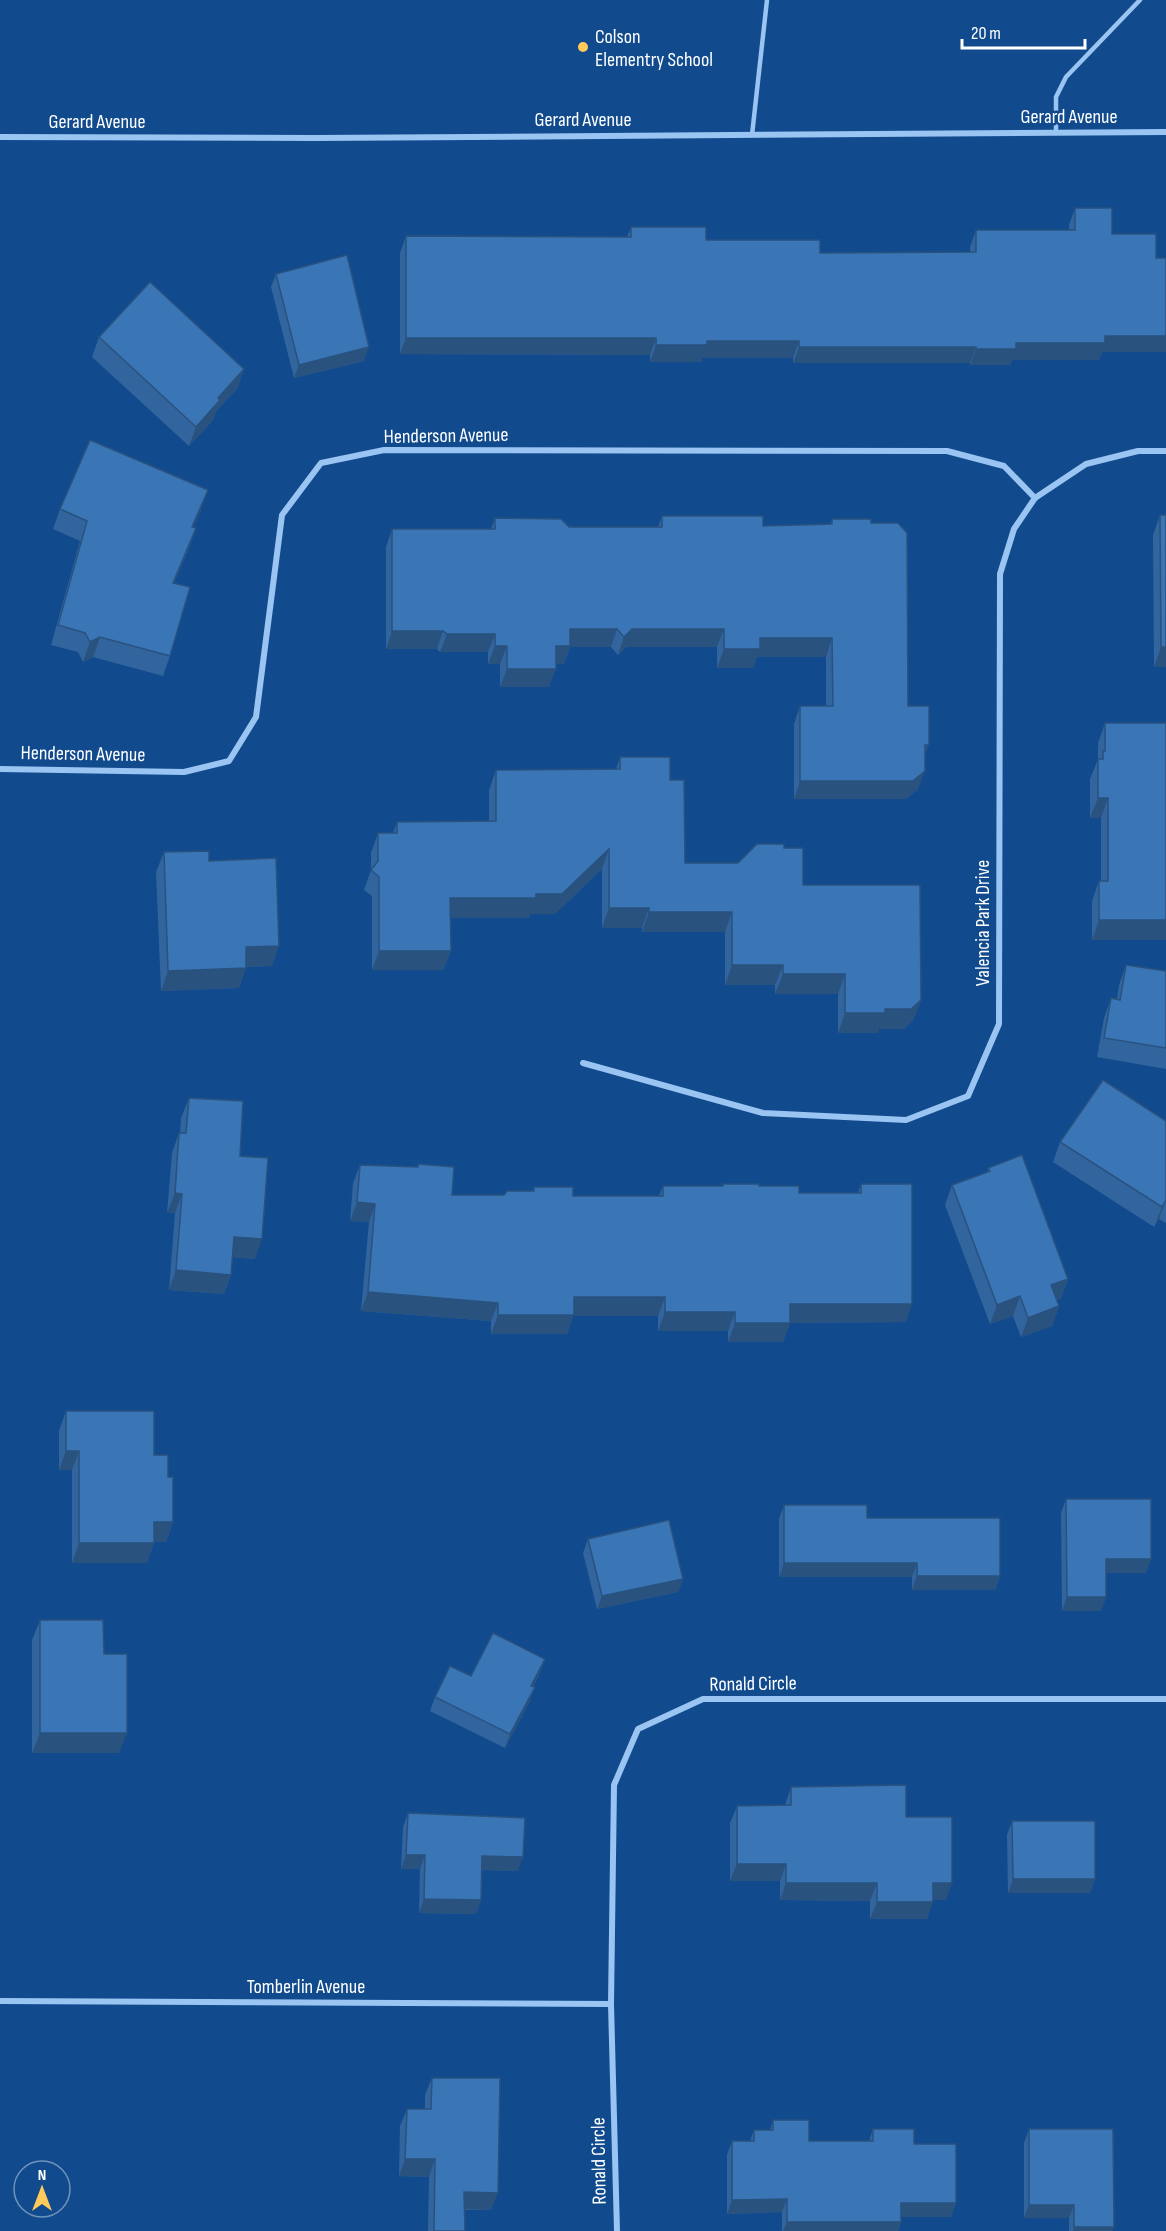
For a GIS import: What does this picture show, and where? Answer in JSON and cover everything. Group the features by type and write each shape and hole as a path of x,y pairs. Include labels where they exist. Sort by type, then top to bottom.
{"street":[{"name":"Gerard Avenue","path":"0,138 1166,132"},
{"name":"Henderson Avenue","path":"0,769 184,772 229,761 256,717 282,515 321,463 384,450 947,451 1004,466 1035,498"},
{"name":"Valencia Park Drive","path":"583,1063 763,1113 906,1120 968,1096 999,1024 1000,574 1014,529 1035,498 1086,464 1138,451 1166,451"},
{"name":"Ronald Circle","path":"616,2231 611,2004 614,1785 638,1729 703,1699 1166,1699"},
{"name":"Tomberlin Avenue","path":"0,2001 611,2004"}],"lane":[{"path":"752,135 767,0"},
{"path":"1056,133 1056,97 1066,77 1140,0"}],"building":[{"path":"1075,208 1112,208 1112,234 1156,234 1156,258 1166,258 1166,336 1105,336 1105,343 1016,343 1016,349 799,347 799,341 707,341 707,345 656,345 656,338 406,338 406,236 631,237 631,227 706,227 706,240 820,240 820,253 976,252 976,230 1075,230"},
{"path":"347,255 369,347 299,365 276,274"},
{"path":"150,282 244,369 196,427 99,337"},
{"path":"90,440 208,490 192,527 196,528 173,583 190,587 170,656 100,637 90,642 85,633 58,625 87,521 60,509"},
{"path":"1160,515 1166,515 1166,647 1161,647"},
{"path":"662,516 763,516 763,526 832,524 832,519 871,519 871,523 898,523 907,533 908,706 929,706 929,745 925,745 925,771 913,781 800,781 800,706 833,706 832,638 760,638 760,649 724,649 724,629 632,629 624,637 617,629 570,629 570,646 556,646 556,669 507,669 507,646 495,646 495,634 392,631 392,529 495,529 495,518 561,519 569,527 662,527"},
{"path":"1105,723 1166,723 1166,920 1099,920 1099,881 1108,881 1108,798 1098,798 1098,759 1103,759 1103,751 1105,751"},
{"path":"620,757 670,757 670,780 684,780 685,863 738,863 757,844 784,844 784,848 803,848 803,885 920,885 921,1000 911,1009 885,1009 885,1013 845,1013 845,974 783,974 783,965 732,965 732,912 649,912 649,908 609,908 609,849 562,894 536,894 536,898 450,898 451,951 379,951 379,877 371,870 378,861 378,833 397,833 397,822 496,821 496,770 620,769"},
{"path":"209,851 209,861 276,858 279,946 246,947 246,968 168,971 164,852"},
{"path":"1126,965 1166,971 1166,1048 1104,1038 1111,998 1120,1000"},
{"path":"1103,1080 1166,1121 1166,1200 1162,1207 1060,1142"},
{"path":"189,1098 243,1101 240,1156 268,1158 262,1239 234,1237 231,1275 176,1270 182,1194 175,1193 179,1133 186,1133"},
{"path":"1022,1155 1068,1279 1051,1285 1059,1306 1028,1318 1020,1296 997,1305 952,1185 990,1171 988,1168"},
{"path":"418,1164 454,1167 452,1195 504,1195 507,1191 534,1191 534,1187 573,1187 573,1196 663,1196 663,1186 723,1186 723,1184 799,1186 799,1193 861,1193 861,1184 912,1184 912,1304 790,1304 790,1323 735,1323 735,1312 665,1312 665,1297 574,1297 574,1315 498,1315 498,1303 368,1292 375,1204 357,1202 360,1165 418,1167"},
{"path":"66,1411 154,1411 154,1455 168,1455 168,1477 173,1477 173,1522 154,1522 154,1543 79,1543 79,1451 66,1451"},
{"path":"1066,1499 1151,1499 1151,1559 1106,1559 1106,1597 1067,1597"},
{"path":"784,1505 867,1505 867,1518 1000,1518 1000,1576 917,1576 917,1563 784,1563"},
{"path":"669,1520 683,1579 602,1596 588,1539"},
{"path":"40,1620 103,1620 104,1654 127,1654 127,1733 40,1733"},
{"path":"493,1633 545,1659 531,1686 535,1687 510,1734 435,1697 450,1666 471,1676"},
{"path":"906,1785 906,1817 952,1817 952,1883 933,1883 933,1902 877,1902 877,1883 786,1883 786,1864 737,1864 737,1806 791,1805 791,1787"},
{"path":"408,1813 525,1818 523,1857 482,1856 481,1900 424,1899 425,1855 406,1855"},
{"path":"1012,1821 1095,1821 1095,1879 1013,1879"},
{"path":"432,2078 500,2078 498,2193 464,2192 465,2231 434,2231 435,2159 405,2159 407,2109 431,2109"},
{"path":"773,2120 809,2120 809,2141 873,2141 873,2129 914,2129 914,2144 956,2144 956,2203 901,2203 901,2222 787,2222 787,2199 732,2200 732,2141 754,2141 754,2130 773,2130"},
{"path":"1029,2129 1113,2129 1114,2227 1074,2227 1074,2205 1029,2205"}],"place":[{"name":"Colson Elementry School","path":"583,47"}]}
